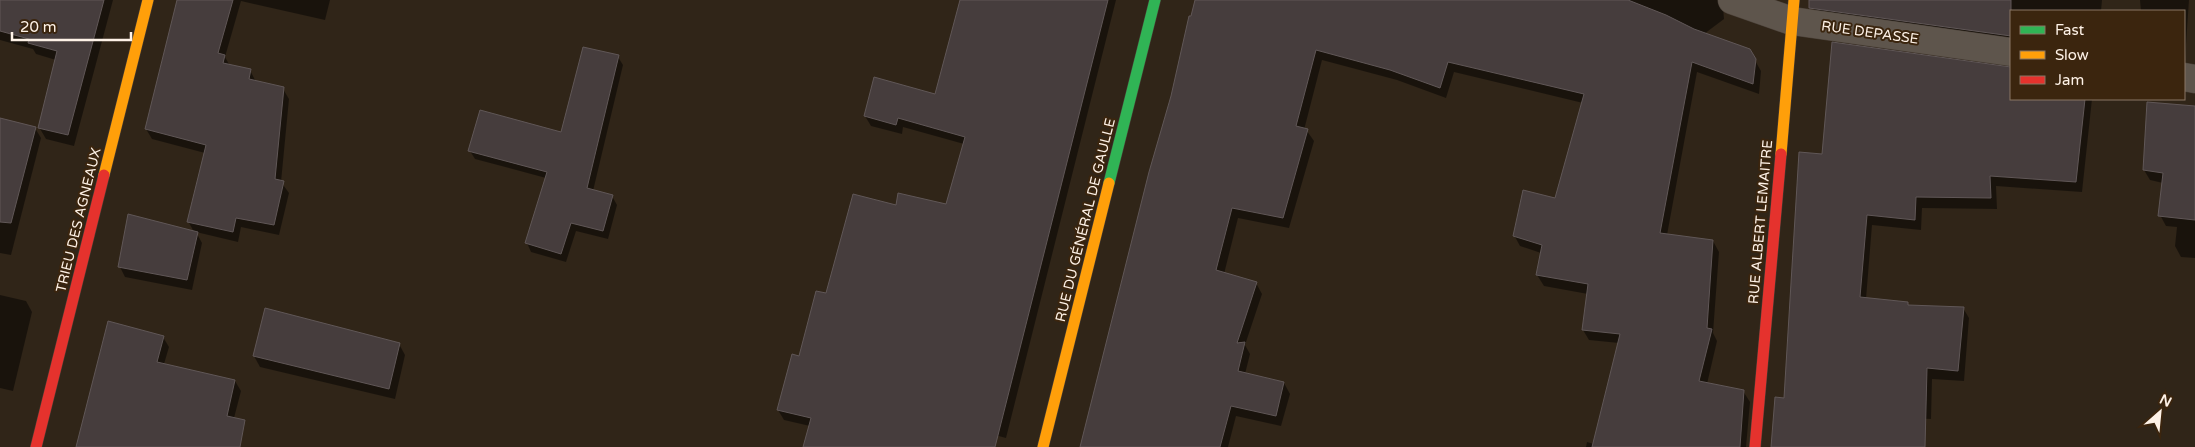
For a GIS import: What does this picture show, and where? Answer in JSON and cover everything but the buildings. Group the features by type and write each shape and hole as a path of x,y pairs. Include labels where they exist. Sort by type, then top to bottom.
{"street":[{"name":"TRIEU DES AGNEAUX","path":"36,447 148,0"},
{"name":"RUE DU GÉNÉRAL DE GAULLE","path":"1043,447 1155,0"},
{"name":"RUE DEPASSE","path":"1732,0 2010,52"},
{"name":"RUE ALBERT LEMAITRE","path":"1755,447 1793,10"}],"traffic: fast":[{"path":"1109,183 1155,0"}],"traffic: slow":[{"path":"104,175 148,0"},
{"path":"1781,154 1794,0"},
{"path":"1043,447 1109,183"}],"traffic: jam":[{"path":"1755,447 1781,154"},
{"path":"36,447 104,175"}]}
